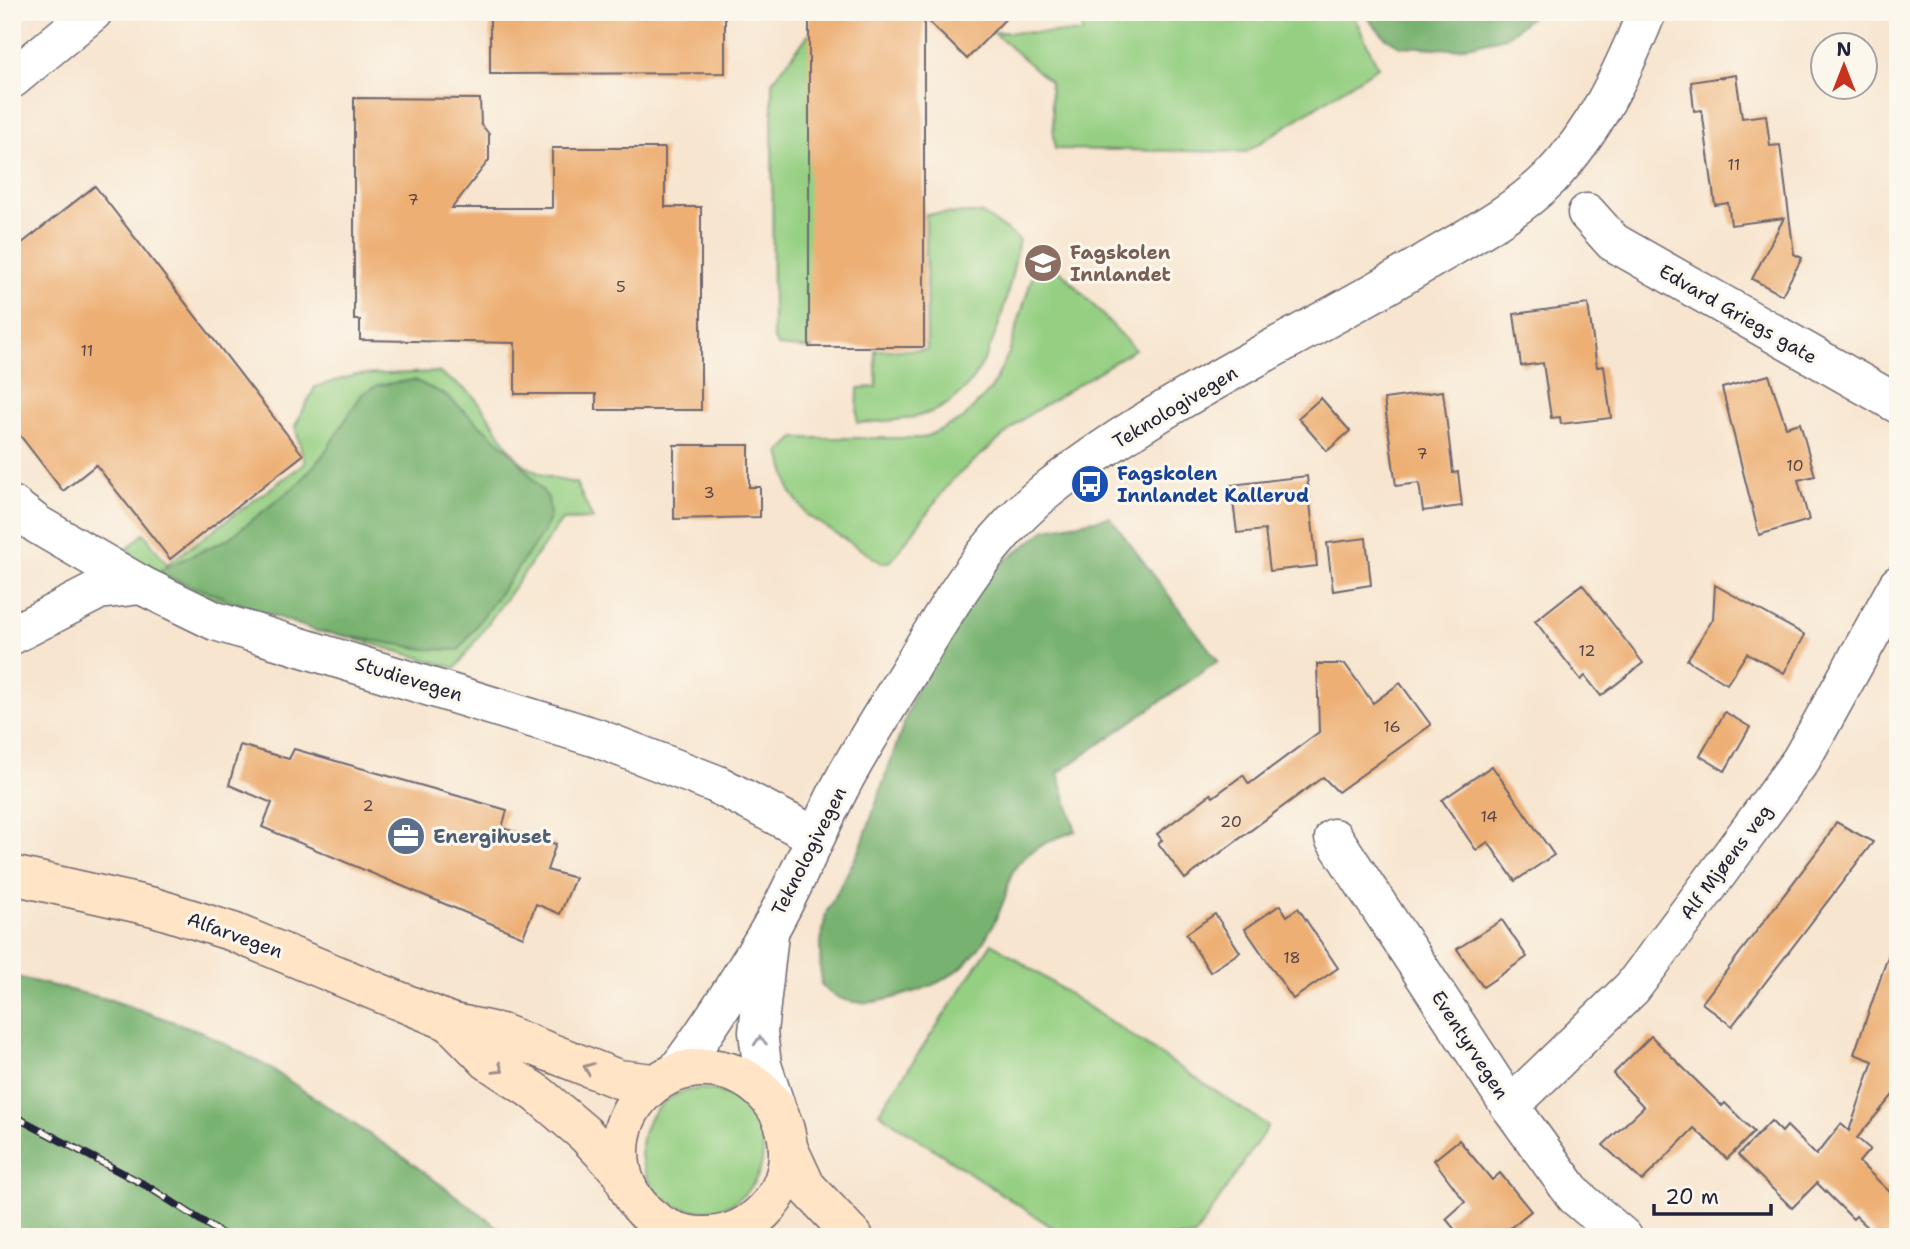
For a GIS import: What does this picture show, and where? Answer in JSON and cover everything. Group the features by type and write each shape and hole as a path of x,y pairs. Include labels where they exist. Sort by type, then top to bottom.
{"main road":[{"name":"Alfarvegen","path":"12,875 155,907 233,932 450,1022 501,1033 618,1079 665,1077"},
{"name":"Alfarvegen","path":"450,1022 488,1061 538,1094 585,1134 621,1172"},
{"path":"788,1147 785,1177 771,1204 749,1224 724,1236 688,1236 658,1224 634,1202 621,1172 620,1139 631,1108 665,1077 704,1067 732,1072 757,1086 776,1107 784,1126 788,1147 806,1186 854,1237"}],"street":[{"path":"12,79 93,12"},
{"name":"Teknologivegen","path":"665,1077 707,1031 770,929 847,775 946,610 983,555 1014,520 1050,487 1103,451 1194,393 1376,292 1494,221 1549,178 1592,127 1619,80 1647,12"},
{"name":"Edvard Griegs gate","path":"1587,213 1613,242 1898,404"},
{"name":"Studievegen","path":"12,505 38,525 141,585 215,621 597,738 716,784 815,836"},
{"path":"12,635 99,590 141,585"},
{"name":"Alf Mjøens veg","path":"1510,1106 1632,988 1712,881 1801,760 1898,585"},
{"name":"Eventyrvegen","path":"1334,838 1510,1106 1575,1196 1623,1237"},
{"name":"Teknologivegen","path":"770,929 758,1032 762,1065 776,1107"}],"green space":[{"path":"1083,12 1352,12 1378,67 1246,152 1055,149 1050,82 993,32 1082,33"},
{"path":"1362,12 1537,12 1506,37 1454,49 1400,46 1385,37"},
{"path":"812,30 812,349 778,346 773,338 772,82"},
{"path":"981,213 1019,239 996,333 973,378 958,396 940,408 920,416 857,423 858,388 877,387 875,350 927,350 926,214"},
{"path":"1050,263 1058,268 1135,349 1024,418 952,480 891,561 882,563 807,515 790,491 780,452 795,438 923,438 963,419 991,389 1009,353 1036,264"},
{"path":"438,372 474,397 523,463 536,472 576,483 593,519 562,520 456,668 136,576 129,547 144,533 167,564 305,463 295,426 315,387 355,375"},
{"path":"414,380 446,395 514,455 548,498 550,516 543,533 459,650 425,649 316,631 159,574 162,569 228,539 299,483 323,455 362,394 378,385"},
{"path":"1110,517 1218,661 1058,773 1076,831 1044,844 1017,865 995,922 974,955 962,967 931,986 889,999 853,1002 828,992 821,985 820,948 826,913 860,849 920,678 974,584 1047,529"},
{"path":"992,943 1268,1126 1194,1237 1067,1237 879,1113"},
{"path":"12,976 111,1000 200,1031 265,1065 405,1158 511,1237 12,1237"},
{"path":"702,1089 725,1094 745,1107 758,1127 763,1150 758,1173 745,1193 725,1206 702,1211 679,1206 659,1193 646,1173 641,1150 646,1127 659,1107 679,1094"}],"building":[{"path":"490,12 725,12 725,73 490,74"},
{"path":"809,12 1012,12 967,59 924,17 924,347 809,347"},
{"path":"1736,75 1742,118 1766,115 1770,146 1780,145 1794,254 1802,258 1782,295 1752,279 1784,218 1731,225 1728,203 1715,205 1702,110 1694,111 1691,82"},
{"path":"354,98 480,99 481,124 489,134 489,160 452,208 552,208 552,148 665,148 665,207 701,207 701,410 596,410 596,394 515,394 515,343 360,340 360,320 354,320"},
{"path":"95,186 303,455 170,559 96,465 63,491 12,425 12,251"},
{"path":"1588,304 1597,367 1604,366 1611,418 1561,424 1560,417 1551,418 1543,363 1521,366 1514,314"},
{"path":"1769,375 1786,427 1800,423 1815,476 1798,480 1809,520 1759,535 1722,388"},
{"path":"1443,391 1453,473 1458,472 1462,506 1423,511 1419,483 1396,486 1384,399"},
{"path":"1321,398 1350,431 1327,451 1298,418"},
{"path":"674,445 749,445 749,487 760,487 760,517 674,519"},
{"path":"1307,476 1317,566 1270,571 1265,530 1237,533 1231,485"},
{"path":"1366,538 1371,585 1333,591 1327,543"},
{"path":"1582,584 1643,663 1601,696 1585,676 1581,680 1535,621"},
{"path":"1715,585 1805,635 1784,673 1747,653 1727,684 1687,660 1713,619"},
{"path":"1317,664 1345,664 1373,703 1400,683 1431,725 1338,792 1323,777 1185,879 1158,843 1162,840 1157,834 1211,794 1213,797 1243,775 1249,784 1319,732"},
{"path":"1725,712 1750,727 1725,771 1700,756"},
{"name":"Energihuset","path":"240,745 289,759 294,749 507,810 502,828 556,844 547,870 575,878 560,914 536,904 523,937 262,827 272,803 229,785"},
{"path":"1492,766 1554,855 1515,881 1488,842 1476,850 1442,800"},
{"path":"1836,822 1873,842 1732,1026 1702,1003 1827,838"},
{"path":"1280,905 1287,916 1298,908 1338,968 1293,999 1245,929"},
{"path":"1215,914 1240,952 1210,972 1186,934"},
{"path":"1502,920 1527,957 1483,987 1457,949"},
{"path":"1893,942 1898,942 1898,1089 1857,1138 1870,1149 1859,1162 1898,1200 1898,1237 1878,1237 1856,1216 1853,1219 1817,1183 1792,1208 1738,1155 1771,1121 1782,1132 1787,1126 1816,1155 1841,1124 1849,1131 1873,1061 1854,1054"},
{"path":"1651,1036 1722,1106 1725,1103 1754,1132 1727,1159 1694,1128 1642,1181 1603,1145 1644,1107 1613,1074"},
{"path":"1459,1140 1492,1180 1500,1173 1531,1211 1499,1237 1461,1237 1446,1219 1465,1202 1434,1160"}],"railway":[{"path":"12,1115 147,1186 227,1237"}],"place":[{"name":"Fagskolen Innlandet","path":"1043,263"},
{"name":"Fagskolen Innlandet Kallerud","path":"1090,484"},
{"name":"Energihuset","path":"406,836"}]}
